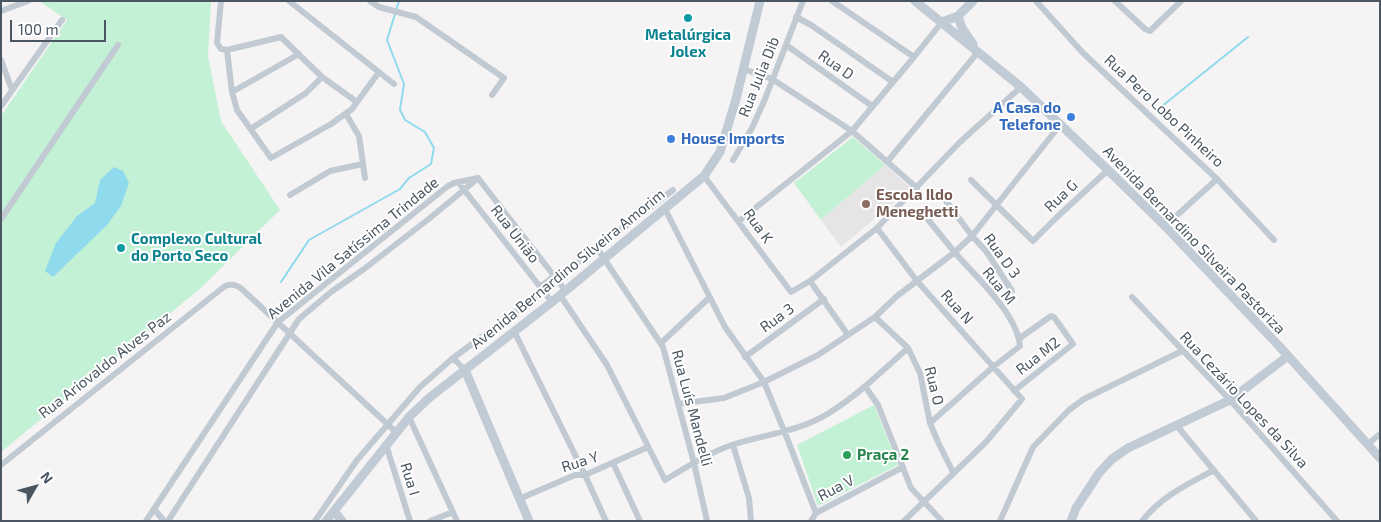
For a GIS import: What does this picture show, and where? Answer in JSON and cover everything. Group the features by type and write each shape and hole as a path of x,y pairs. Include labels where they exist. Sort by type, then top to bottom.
{"main road":[{"name":"Avenida Bernardino Silveira Amorim","path":"326,521 409,417 438,389 552,302 704,176 720,152 744,69 760,1"},
{"name":"Avenida Bernardino Silveira Pastoriza","path":"915,1 1021,87 1108,170 1288,356 1380,458"},
{"path":"942,22 958,16 973,1"},
{"name":"Avenida Bernardino Silveira Pastoriza","path":"958,16 962,28 978,52"},
{"path":"1071,521 1076,508 1099,473 1112,459 1128,448 1230,400 1288,356"},
{"path":"465,370 529,521"},
{"path":"334,511 342,521"}],"street":[{"path":"1,11 28,1"},
{"path":"220,1 217,44 224,50 237,110 252,128 271,158 346,114 352,109 379,72"},
{"path":"289,1 394,84"},
{"path":"370,1 379,7 416,17 504,78 492,95"},
{"name":"Rua Julia Dib","path":"733,160 752,128 803,1"},
{"path":"832,1 914,57"},
{"name":"Rua Pero Lobo Pinheiro","path":"1036,1 1083,53 1217,179 1274,240"},
{"path":"1115,1 1145,29 1150,31 1181,1"},
{"path":"796,17 811,25 893,82"},
{"path":"1,106 62,20"},
{"path":"739,221 852,131 942,22"},
{"path":"224,50 280,37 322,77 357,102"},
{"path":"1,219 118,45"},
{"name":"Rua D","path":"786,45 872,106"},
{"path":"887,162 978,52"},
{"path":"232,92 299,54"},
{"path":"1,60 12,90"},
{"path":"744,69 772,79 852,131 917,188"},
{"path":"252,128 306,93 322,77"},
{"path":"848,335 810,281 877,228 960,142 1021,87"},
{"path":"346,114 359,136 364,178"},
{"path":"678,404 724,398 764,382 818,355 875,317 897,296 972,236 1060,125"},
{"path":"290,195 330,171 363,164"},
{"name":"Rua G","path":"997,206 1033,241 1108,170"},
{"name":"Rua K","path":"704,176 791,292 810,281"},
{"name":"Avenida Vila Satíssima Trindade","path":"146,521 278,322 448,186 478,178"},
{"name":"Avenida Vila Satíssima Trindade","path":"166,521 299,319 308,310 364,269 478,178"},
{"name":"Rua União","path":"478,178 555,277 608,365 665,480 694,462"},
{"path":"1164,226 1217,179"},
{"path":"971,180 997,206"},
{"name":"Rua União","path":"458,182 552,302"},
{"path":"315,521 357,460 420,387 453,358 555,277 597,248 673,190"},
{"name":"Rua D 3","path":"946,201 972,236 986,251 1012,291"},
{"path":"665,209 725,327 764,382 816,513"},
{"name":"Rua M","path":"925,216 1002,308 1020,338"},
{"name":"Rua N","path":"877,228 917,281 1022,400 986,442 953,472"},
{"name":"Rua Luís Mandelli","path":"597,248 661,343 694,462 707,521"},
{"name":"Rua Ariovaldo Alves Paz","path":"1,464 225,286 234,284 240,287 278,322"},
{"path":"661,343 710,297"},
{"name":"Rua Cezário Lopes da Silva","path":"1132,297 1230,400 1337,521"},
{"name":"Rua 3","path":"745,357 824,299"},
{"name":"Rua M2","path":"1014,391 1073,344 1054,317 1051,316 1020,338"},
{"name":"Rua O","path":"875,317 908,348 920,373 930,423 953,472"},
{"path":"278,322 397,433"},
{"path":"514,331 606,521"},
{"path":"930,423 993,367 1020,346 1020,338"},
{"path":"694,462 732,445 785,433 828,414 865,386 908,348"},
{"path":"1000,521 1033,447 1076,403 1182,351"},
{"path":"453,358 465,370"},
{"path":"865,386 878,405 911,488 942,521"},
{"path":"409,417 457,521"},
{"path":"1177,426 1256,521"},
{"path":"1368,444 1380,434"},
{"path":"732,445 750,498 751,521"},
{"name":"Rua I","path":"386,446 410,521"},
{"name":"Rua Y","path":"519,498 575,475 585,475 648,447"},
{"path":"613,463 640,521"},
{"name":"Rua V","path":"811,521 816,513 903,467"},
{"path":"1142,521 1167,496 1214,470"},
{"path":"904,521 953,472"},
{"path":"154,510 166,521"},
{"path":"430,521 453,512"}],"shaded area":[{"name":"Escola Ildo Meneghetti","path":"885,165 911,188 841,247 821,220"}],"green space":[{"name":"Complexo Cultural do Porto Seco","path":"39,1 211,1 208,56 221,121 280,210 202,287 1,452 1,116 67,20"},
{"path":"853,137 885,165 821,220 794,183"},
{"name":"Praça 2","path":"874,405 898,465 818,506 797,445"}],"water":[{"path":"114,167 123,171 129,183 121,206 107,225 53,277 45,271 56,243 77,216 95,203 100,180"}],"waterway":[{"path":"281,282 309,240 400,189 409,178 431,164 434,148 425,132 405,120 400,110 404,84 387,40 399,1"},
{"path":"1156,111 1248,37"}],"place":[{"name":"Metalúrgica Jolex","path":"688,18"},
{"name":"A Casa do Telefone","path":"1071,117"},
{"name":"House Imports","path":"671,139"},
{"name":"Escola Ildo Meneghetti","path":"866,204"},
{"name":"Complexo Cultural do Porto Seco","path":"121,248"},
{"name":"Praça 2","path":"847,455"}]}
